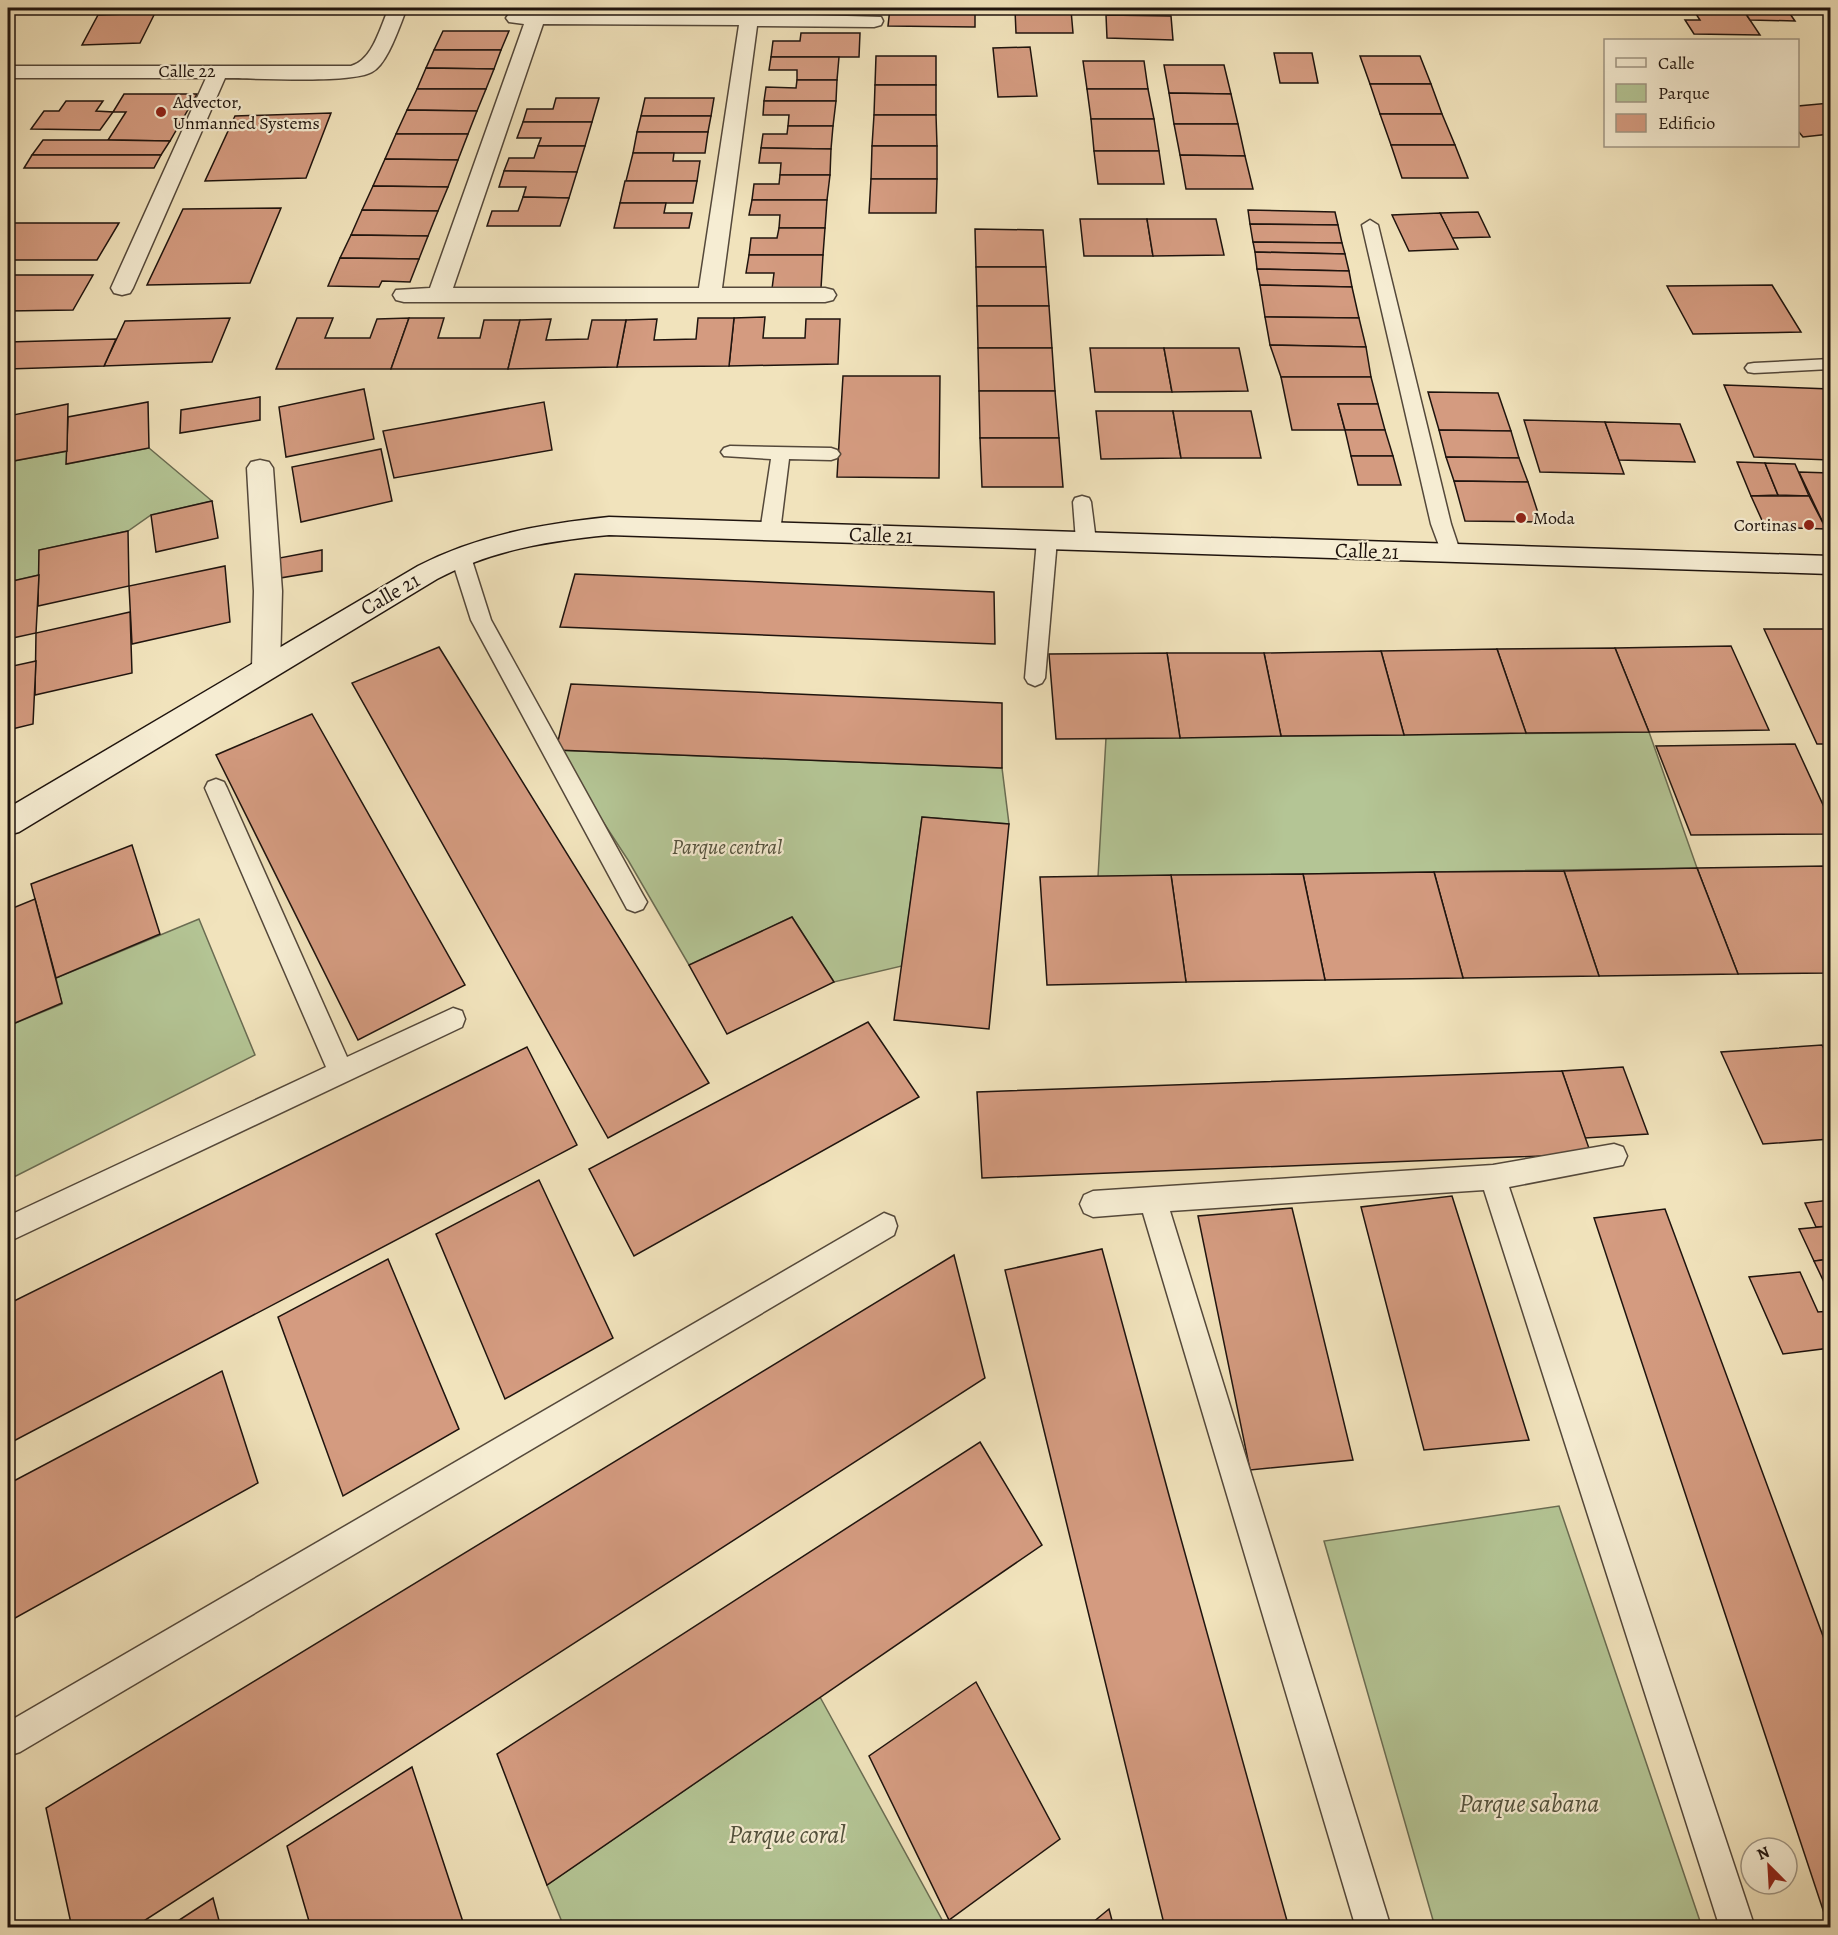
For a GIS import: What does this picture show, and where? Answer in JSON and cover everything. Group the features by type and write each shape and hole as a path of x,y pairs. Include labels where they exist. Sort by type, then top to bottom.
{"street":[{"name":"Calle 22","path":"8,72 53,72 42,86 351,72 366,68 375,59 398,8"},
{"path":"439,295 525,18 670,13 749,19 874,21"},
{"path":"710,293 749,19"},
{"path":"122,288 214,80"},
{"path":"404,295 710,293 825,295"},
{"path":"260,468 268,591 267,667"},
{"name":"Calle 21","path":"8,823 396,589 461,556 497,544 553,531 609,526 1830,565"}],"lane":[{"path":"1370,225 1441,524 1451,554"},
{"path":"1754,368 1830,364"},
{"path":"730,452 831,454"},
{"path":"770,532 781,454"},
{"path":"1082,502 1086,541"},
{"path":"1035,678 1047,540"},
{"path":"461,556 481,620 635,902"},
{"path":"216,788 341,1072"},
{"path":"8,1229 453,1019"},
{"path":"1093,1204 1493,1177 1614,1156"},
{"path":"1493,1177 1738,1928"},
{"path":"1154,1201 1374,1928"},
{"path":"8,1740 884,1226"}],"green space":[{"path":"149,448 212,501 151,515 128,531 39,550 39,575 8,582 8,462 67,451 67,464"},
{"path":"1649,732 1697,868 1098,877 1106,738"},
{"name":"Parque central","path":"556,750 1002,768 1009,824 922,817 902,966 834,982 792,917 689,965 628,860"},
{"path":"199,919 255,1055 8,1180 8,1026 62,1004 56,978"},
{"name":"Parque sabana","path":"1559,1506 1702,1927 1435,1927 1324,1541"},
{"name":"Parque coral","path":"820,1697 946,1927 564,1927 547,1885"}],"building":[{"path":"476,8 516,8 515,10 475,10"},
{"path":"561,8 602,8 602,10 560,10"},
{"path":"703,8 745,8 744,12 702,11"},
{"path":"770,8 790,8 790,12 769,12"},
{"path":"790,8 829,8 829,11 790,12"},
{"path":"855,8 873,8 872,13 854,13"},
{"path":"890,8 975,8 975,27 888,26"},
{"path":"1692,8 1742,8 1760,35 1694,34 1685,20 1700,20"},
{"path":"1742,8 1786,8 1795,21 1750,20"},
{"path":"1015,10 1071,10 1073,33 1016,33"},
{"path":"155,13 140,43 82,45 98,15"},
{"path":"1106,15 1171,16 1173,40 1107,38"},
{"path":"443,31 509,31 501,50 434,50"},
{"path":"801,33 860,33 859,57 771,57 773,41 800,41"},
{"path":"1030,47 1037,96 998,97 993,48"},
{"path":"434,50 501,50 494,69 426,68"},
{"path":"1274,53 1312,53 1318,83 1280,83"},
{"path":"876,56 936,56 936,85 875,85"},
{"path":"1360,56 1420,56 1431,84 1370,84"},
{"path":"771,57 839,57 837,80 797,80 797,70 769,70"},
{"path":"1083,61 1144,61 1148,89 1087,89"},
{"path":"1164,65 1224,65 1231,94 1169,93"},
{"path":"426,68 494,69 486,89 417,89"},
{"path":"797,80 837,80 836,101 764,101 766,87 796,88"},
{"path":"1370,84 1431,84 1442,114 1380,114"},
{"path":"875,85 936,85 936,115 874,115"},
{"path":"417,89 486,89 477,111 407,110"},
{"path":"1087,89 1148,89 1154,119 1091,119"},
{"path":"1169,93 1231,94 1238,124 1174,124"},
{"path":"124,94 197,94 170,141 108,140 126,112 113,112"},
{"path":"556,98 599,98 592,122 523,122 527,109 553,109"},
{"path":"645,98 714,98 711,116 641,116"},
{"path":"66,101 103,101 96,111 113,112 100,130 31,129 44,111 59,111"},
{"path":"764,101 836,101 833,126 788,126 789,115 763,115"},
{"path":"1830,103 1830,134 1803,137 1799,132 1799,106"},
{"path":"407,110 477,111 468,134 396,134"},
{"path":"331,113 306,178 205,181 235,116"},
{"path":"1380,114 1442,114 1455,145 1391,145"},
{"path":"874,115 936,115 937,146 872,146"},
{"path":"641,116 711,116 708,132 637,132"},
{"path":"1091,119 1154,119 1159,151 1094,151"},
{"path":"523,122 592,122 585,146 538,146 541,138 517,138"},
{"path":"1174,124 1238,124 1245,156 1180,155"},
{"path":"788,126 833,126 831,149 761,148 763,134 787,134"},
{"path":"637,132 708,132 705,153 633,153"},
{"path":"396,134 468,134 458,160 385,159"},
{"path":"43,140 170,141 161,155 32,155"},
{"path":"1391,145 1455,145 1468,178 1402,178"},
{"path":"538,146 585,146 577,172 504,171 509,158 534,158"},
{"path":"872,146 937,146 937,179 871,179"},
{"path":"761,148 831,149 830,175 780,175 781,163 759,163"},
{"path":"1094,151 1159,151 1164,184 1098,184"},
{"path":"633,153 674,153 673,161 700,161 697,181 626,181"},
{"path":"32,155 161,155 154,168 24,168"},
{"path":"1180,155 1245,156 1253,189 1186,189"},
{"path":"385,159 458,160 448,187 373,186"},
{"path":"504,171 577,172 569,198 523,197 526,187 499,187"},
{"path":"780,175 830,175 827,200 752,200 754,184 779,184"},
{"path":"871,179 937,179 936,213 869,213"},
{"path":"625,181 697,181 693,203 620,203"},
{"path":"373,186 448,187 438,211 362,210"},
{"path":"523,197 569,198 560,226 487,226 492,211 518,211"},
{"path":"752,200 827,200 825,228 779,228 780,215 749,215"},
{"path":"620,203 666,203 664,213 692,213 689,228 614,228"},
{"path":"281,208 250,283 147,285 183,209"},
{"path":"362,210 438,211 428,236 351,235"},
{"path":"1248,210 1335,212 1338,225 1250,224"},
{"path":"1478,212 1490,237 1452,238 1440,213"},
{"path":"1440,213 1458,249 1409,251 1392,215"},
{"path":"1080,219 1147,219 1153,256 1084,256"},
{"path":"1147,219 1216,219 1224,255 1153,256"},
{"path":"8,223 119,223 97,260 8,260"},
{"path":"1250,224 1338,225 1342,243 1253,242"},
{"path":"779,228 825,228 823,255 749,255 751,238 777,238"},
{"path":"975,229 1043,230 1046,267 976,267"},
{"path":"351,235 428,236 419,259 340,258"},
{"path":"1253,242 1342,243 1345,254 1255,252"},
{"path":"1255,252 1345,254 1349,271 1257,269"},
{"path":"749,255 823,255 821,288 772,289 774,273 746,273"},
{"path":"340,258 419,259 410,282 382,281 379,287 328,286"},
{"path":"976,267 1046,267 1049,306 977,306"},
{"path":"1257,269 1349,271 1352,287 1260,285"},
{"path":"8,275 93,275 73,310 8,311"},
{"path":"1260,285 1352,287 1359,318 1265,317"},
{"path":"1772,285 1801,332 1693,334 1667,286"},
{"path":"977,306 1049,306 1052,348 978,348"},
{"path":"765,317 763,338 805,338 806,319 840,319 838,364 729,366 734,318"},
{"path":"1265,317 1359,318 1366,347 1270,345"},
{"path":"230,318 212,362 104,366 125,321"},
{"path":"297,318 333,318 325,338 370,338 377,319 409,318 391,369 276,369"},
{"path":"409,318 444,318 438,338 480,338 484,320 520,320 508,369 391,369"},
{"path":"698,318 734,318 729,366 617,367 626,320 657,319 654,340 696,339"},
{"path":"551,319 546,340 588,339 592,320 626,320 617,367 508,369 520,320"},
{"path":"116,339 104,366 8,369 8,342"},
{"path":"1270,345 1366,347 1371,377 1281,377"},
{"path":"978,348 1052,348 1055,391 979,391"},
{"path":"1090,348 1164,348 1172,392 1095,392"},
{"path":"1164,348 1239,348 1248,391 1172,392"},
{"path":"843,376 940,376 939,478 837,477"},
{"path":"1281,377 1371,377 1378,404 1338,404 1345,430 1292,430"},
{"path":"1724,385 1830,389 1830,460 1754,457"},
{"path":"364,389 374,439 286,457 279,407"},
{"path":"979,391 1055,391 1059,438 980,438"},
{"path":"1428,392 1498,393 1511,431 1439,430"},
{"path":"260,397 260,420 180,433 181,410"},
{"path":"148,402 149,448 66,464 68,417"},
{"path":"544,402 552,450 394,478 383,431"},
{"path":"68,404 67,451 8,462 8,416"},
{"path":"1338,404 1378,404 1385,430 1345,430"},
{"path":"1096,411 1173,411 1181,458 1101,459"},
{"path":"1173,411 1251,411 1261,458 1181,458"},
{"path":"1524,420 1605,422 1624,474 1540,472"},
{"path":"1605,422 1680,424 1695,462 1619,460"},
{"path":"1345,430 1385,430 1393,456 1351,456"},
{"path":"1439,430 1511,431 1519,458 1446,457"},
{"path":"980,438 1059,438 1063,487 982,487"},
{"path":"381,449 392,501 301,522 292,467"},
{"path":"1351,456 1393,456 1401,485 1358,485"},
{"path":"1446,457 1519,458 1528,482 1454,481"},
{"path":"1737,462 1765,463 1778,495 1751,496"},
{"path":"1765,463 1795,464 1809,496 1778,495"},
{"path":"1799,472 1830,473 1830,529 1826,529"},
{"path":"1454,481 1528,482 1541,522 1465,521"},
{"path":"1751,496 1809,496 1826,529 1765,527"},
{"path":"212,501 218,538 156,552 151,515"},
{"path":"128,531 129,586 38,606 39,550"},
{"path":"322,550 322,571 274,579 274,559"},
{"path":"225,566 230,622 132,644 129,586"},
{"path":"575,574 994,592 995,644 560,627"},
{"path":"39,575 36,633 8,639 8,582"},
{"path":"130,612 132,673 35,695 36,633"},
{"path":"1764,629 1830,629 1830,744 1817,744"},
{"path":"1731,646 1769,730 1649,732 1615,648"},
{"path":"439,647 709,1083 608,1138 352,683"},
{"path":"1615,648 1649,732 1526,733 1497,649"},
{"path":"1497,649 1526,733 1404,735 1381,651"},
{"path":"1381,651 1404,735 1281,736 1264,653"},
{"path":"1167,653 1264,653 1281,736 1180,738"},
{"path":"1167,653 1180,738 1056,739 1049,654"},
{"path":"36,661 33,724 8,730 8,667"},
{"path":"571,684 1002,703 1002,768 556,750"},
{"path":"312,714 465,985 358,1040 216,755"},
{"path":"1795,744 1830,820 1830,834 1691,835 1656,746"},
{"path":"922,817 1009,824 989,1029 894,1020"},
{"path":"132,845 160,934 56,978 31,884"},
{"path":"1825,866 1830,877 1830,973 1738,974 1697,868"},
{"path":"1697,868 1738,974 1599,976 1564,871"},
{"path":"1564,871 1599,976 1463,978 1434,872"},
{"path":"1434,872 1463,978 1325,980 1303,874"},
{"path":"1303,874 1325,980 1186,982 1171,875"},
{"path":"1171,875 1186,982 1047,985 1040,877"},
{"path":"35,899 62,1003 8,1026 8,910"},
{"path":"792,917 834,982 727,1034 689,965"},
{"path":"868,1022 919,1097 634,1256 589,1169"},
{"path":"1822,1045 1830,1061 1830,1139 1763,1144 1721,1052"},
{"path":"527,1047 577,1145 8,1444 8,1304"},
{"path":"1623,1067 1648,1134 1585,1138 1562,1071"},
{"path":"1562,1071 1591,1154 982,1178 977,1092"},
{"path":"539,1180 613,1338 505,1399 436,1234"},
{"path":"1452,1196 1529,1440 1424,1450 1361,1207"},
{"path":"1830,1200 1830,1226 1816,1227 1805,1203"},
{"path":"1292,1208 1353,1460 1250,1470 1198,1216"},
{"path":"1665,1209 1830,1655 1830,1928 1829,1928 1594,1218"},
{"path":"1830,1226 1830,1259 1814,1261 1799,1229"},
{"path":"1102,1249 1289,1928 1165,1928 1005,1270"},
{"path":"954,1255 985,1378 133,1928 72,1928 46,1808"},
{"path":"388,1259 459,1429 343,1496 278,1317"},
{"path":"1830,1259 1830,1295 1814,1261"},
{"path":"1800,1272 1818,1312 1830,1311 1830,1348 1783,1354 1749,1277"},
{"path":"222,1371 258,1483 8,1622 8,1484"},
{"path":"980,1442 1042,1545 547,1885 497,1754"},
{"path":"976,1682 1060,1839 949,1920 869,1756"},
{"path":"412,1767 465,1928 311,1928 287,1846"},
{"path":"213,1898 221,1928 167,1928"},
{"path":"1109,1909 1114,1928 1086,1928"}],"place":[{"name":"Advector, Unmanned Systems","path":"161,112"},
{"name":"Moda","path":"1521,518"},
{"name":"Cortinas","path":"1809,525"}]}
